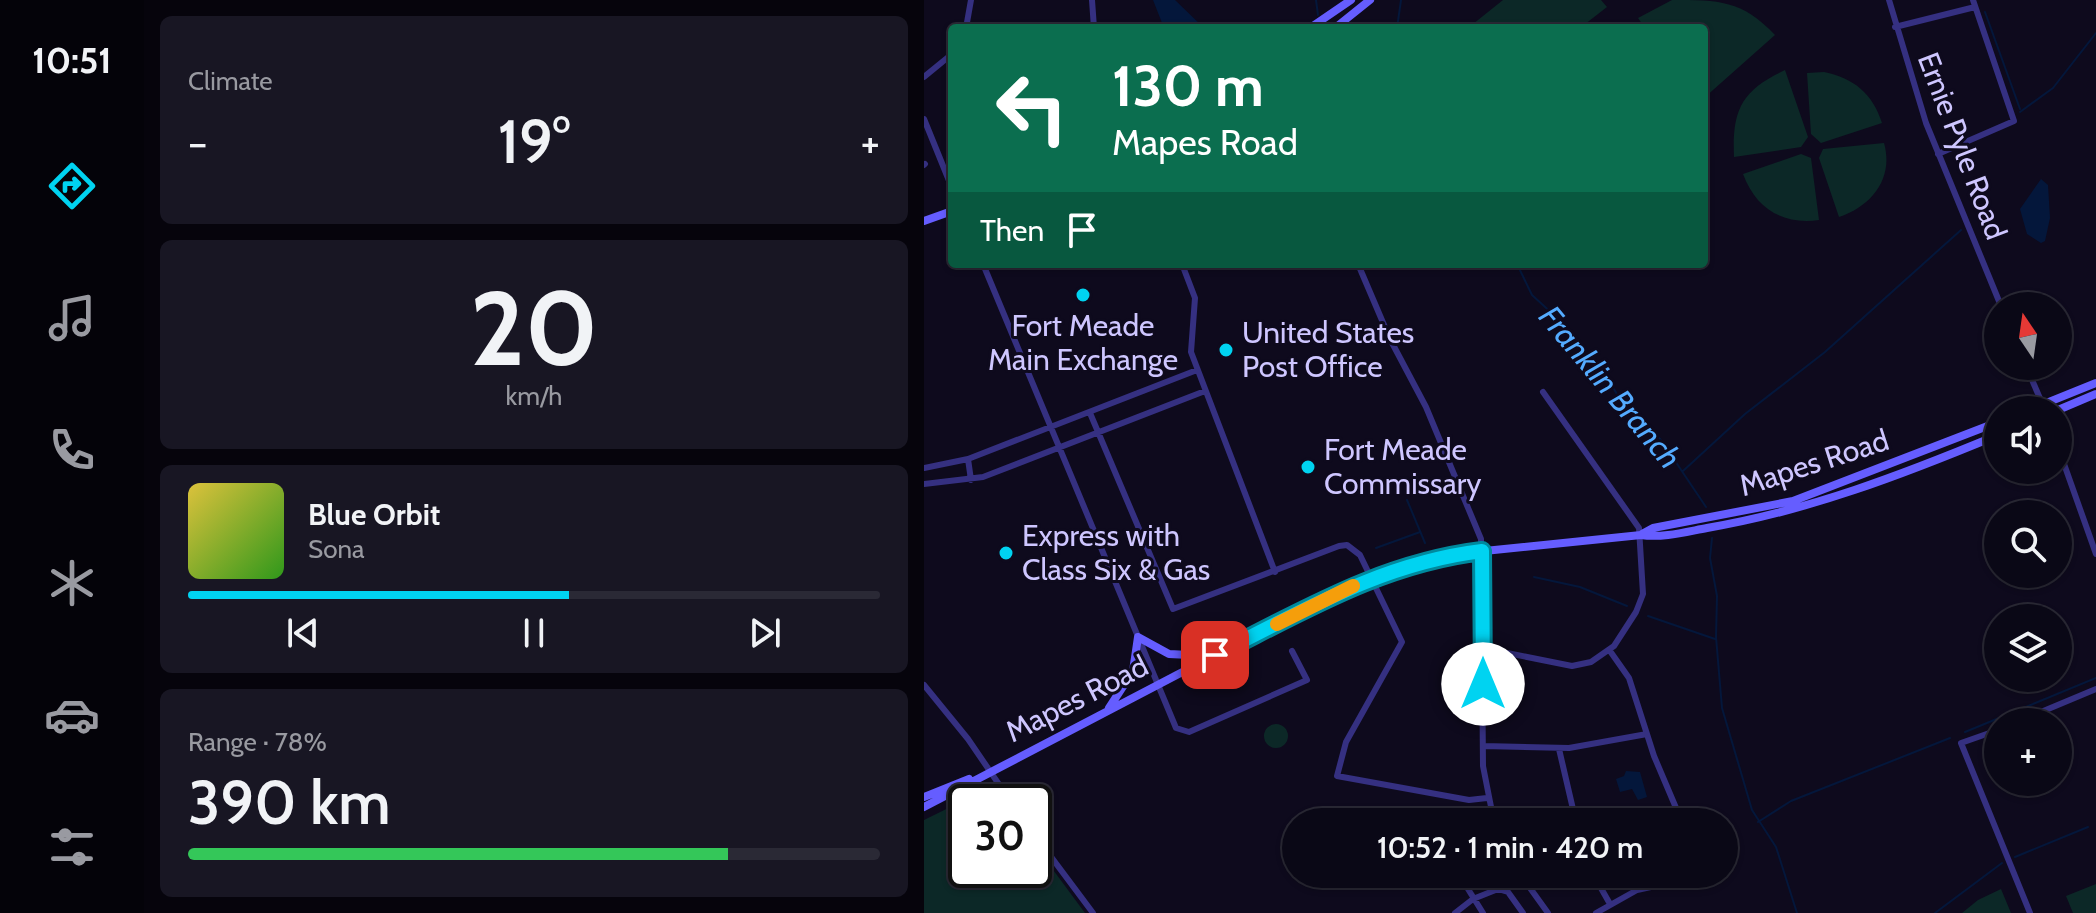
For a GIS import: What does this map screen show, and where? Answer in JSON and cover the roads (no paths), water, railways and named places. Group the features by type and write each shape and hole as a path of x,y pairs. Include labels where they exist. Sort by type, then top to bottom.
{"street":[{"path":"967,24 971,0"},
{"path":"1092,0 1094,24"},
{"path":"1316,24 1351,0"},
{"path":"1340,24 1370,0"},
{"name":"Ernie Pyle Road","path":"1889,0 1895,27 1938,154 1995,292"},
{"path":"1895,27 1974,4 2014,121 1938,154"},
{"path":"924,77 948,57"},
{"path":"924,119 948,178"},
{"path":"924,221 948,212"},
{"path":"985,268 1176,728 1189,732 1307,680 1292,651"},
{"path":"1184,268 1195,298 1191,352 1275,572"},
{"path":"1360,268 1390,339 1426,407 1478,529 1482,551 1483,746 1490,808"},
{"path":"924,468 968,459 1197,370"},
{"path":"2068,396 2096,383"},
{"path":"924,484 971,480 1205,391"},
{"path":"1483,653 1514,654 1572,666 1591,662 1610,651 1636,612 1643,594 1641,535 1632,517 1543,392"},
{"path":"2072,404 2096,394"},
{"path":"1090,413 1173,609 1347,545 1360,555 1400,637 1401,648 1346,742 1337,776 1469,800 1487,798"},
{"name":"Mapes Road","path":"1641,535 1653,528 1793,501 1984,427"},
{"name":"Mapes Road","path":"924,807 1215,655 1369,578 1413,562 1482,551 1641,535 1656,537 1800,508 1984,440"},
{"path":"968,459 971,480"},
{"path":"2071,484 2095,549"},
{"path":"1138,637 1169,654 1215,655"},
{"path":"1106,712 1133,671 1138,637"},
{"path":"1610,651 1629,678 1676,808"},
{"path":"924,685 968,739 997,784"},
{"path":"2051,708 2096,689"},
{"path":"1483,746 1559,749 1647,734"},
{"path":"1984,735 1961,743 2030,913"},
{"path":"1559,749 1573,808"},
{"name":"Mapes Road","path":"924,797 988,772"},
{"path":"1052,858 1093,913"},
{"path":"1469,888 1483,913"},
{"path":"1530,888 1548,913"},
{"path":"1601,888 1610,904"},
{"path":"1596,913 1646,888"},
{"path":"1455,913 1473,899 1491,891 1503,890 1523,913"}],"water":[{"path":"1153,0 1175,0 1200,24 1162,24"},
{"path":"2041,179 2048,185 2050,218 2045,241 2041,243 2027,234 2020,209"},
{"path":"1626,771 1640,772 1647,797 1638,800 1632,789 1620,792 1616,779 1624,776"}],"waterway":[{"name":"Franklin Branch","path":"1316,0 1318,15"},
{"path":"1398,24 1401,0"},
{"path":"1985,12 2020,109"},
{"path":"2020,112 2053,88 2096,33"},
{"path":"1683,471 1745,414 1825,352 1961,230"},
{"name":"Franklin Branch","path":"1519,268 1532,295 1556,317 1564,332 1607,377 1618,396 1661,440 1706,507"},
{"path":"1407,500 1425,543"},
{"path":"1376,548 1420,532"},
{"name":"Franklin Branch","path":"1712,538 1710,558 1717,596 1716,637 1722,708 1752,810 1776,847 1797,913"},
{"path":"1534,577 1580,587 1627,606"},
{"path":"1648,616 1715,639"},
{"path":"1965,732 2096,678"},
{"path":"1758,822 1791,801 1950,738"},
{"path":"2015,857 2088,827"},
{"path":"1935,913 2002,863"}],"place":[{"name":"Fort Meade Main Exchange","path":"1083,295"},
{"name":"United States Post Office","path":"1226,350"},
{"name":"Fort Meade Commissary","path":"1308,467"},
{"name":"Express with Class Six & Gas","path":"1006,553"}]}
